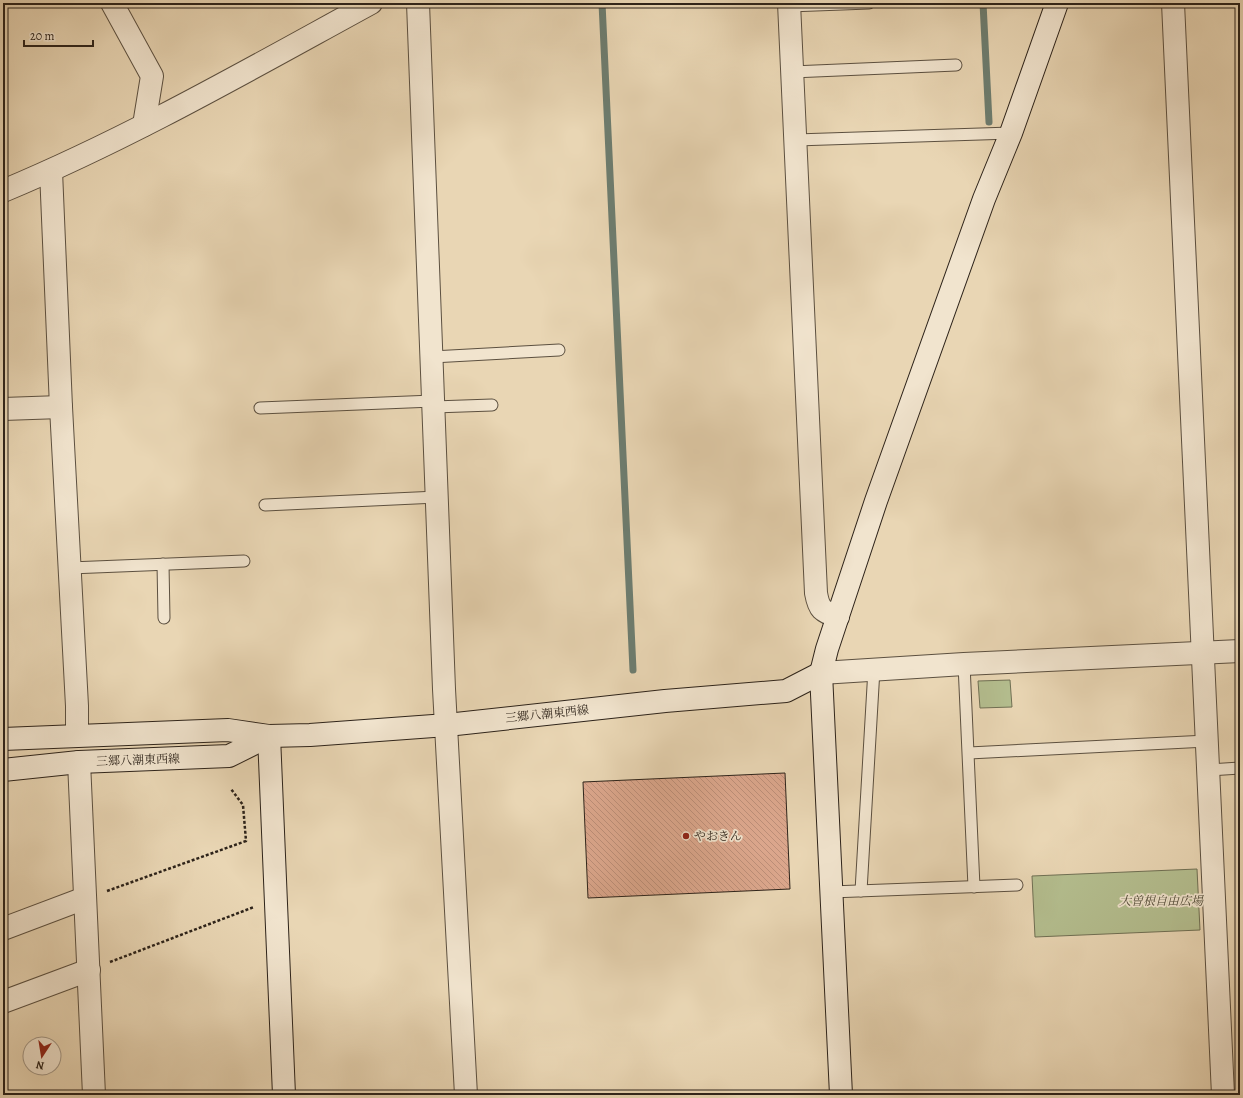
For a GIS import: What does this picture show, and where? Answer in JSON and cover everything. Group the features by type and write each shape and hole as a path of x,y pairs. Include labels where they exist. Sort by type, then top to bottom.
{"street":[{"path":"112,3 152,76 144,125"},
{"path":"3,191 52,171 144,125 371,3"},
{"path":"418,3 447,725 466,1095"},
{"path":"841,1095 821,673 827,648 876,501 1056,3"},
{"path":"1173,3 1223,1095"},
{"path":"789,4 816,593 819,607 826,613 838,616"},
{"path":"52,171 61,407 77,706 77,736"},
{"path":"3,409 61,407"},
{"path":"821,673 964,664 1240,651"},
{"name":"三郷八潮東西線","path":"3,739 228,730 269,736 310,735 447,725 665,701 786,691 821,673"},
{"path":"269,736 284,1095"},
{"name":"三郷八潮東西線","path":"3,770 79,762 229,756 269,736"},
{"path":"79,762 94,1095"},
{"path":"3,929 85,898"},
{"path":"3,1002 88,970"}],"lane":[{"path":"789,4 869,3"},
{"path":"792,72 956,65"},
{"path":"796,140 1010,133"},
{"path":"432,357 559,350"},
{"path":"260,408 434,404 492,405"},
{"path":"265,505 437,497"},
{"path":"70,568 244,561"},
{"path":"163,564 164,618"},
{"path":"964,664 974,887"},
{"path":"861,891 874,669"},
{"path":"968,753 1207,741"},
{"path":"1209,770 1240,768"},
{"path":"831,892 1017,885"}],"path":[{"path":"85,898 246,841 243,805 231,789"},
{"path":"88,970 257,906"}],"green space":[{"path":"1010,680 1012,707 980,708 978,681"},
{"name":"大曽根自由広場","path":"1197,869 1200,930 1035,937 1032,876"}],"building":[{"name":"やおきん","path":"785,773 790,889 588,898 583,782"}],"waterway":[{"path":"602,3 633,670"},
{"path":"983,3 989,122"}],"place":[{"name":"やおきん","path":"686,836"}]}
